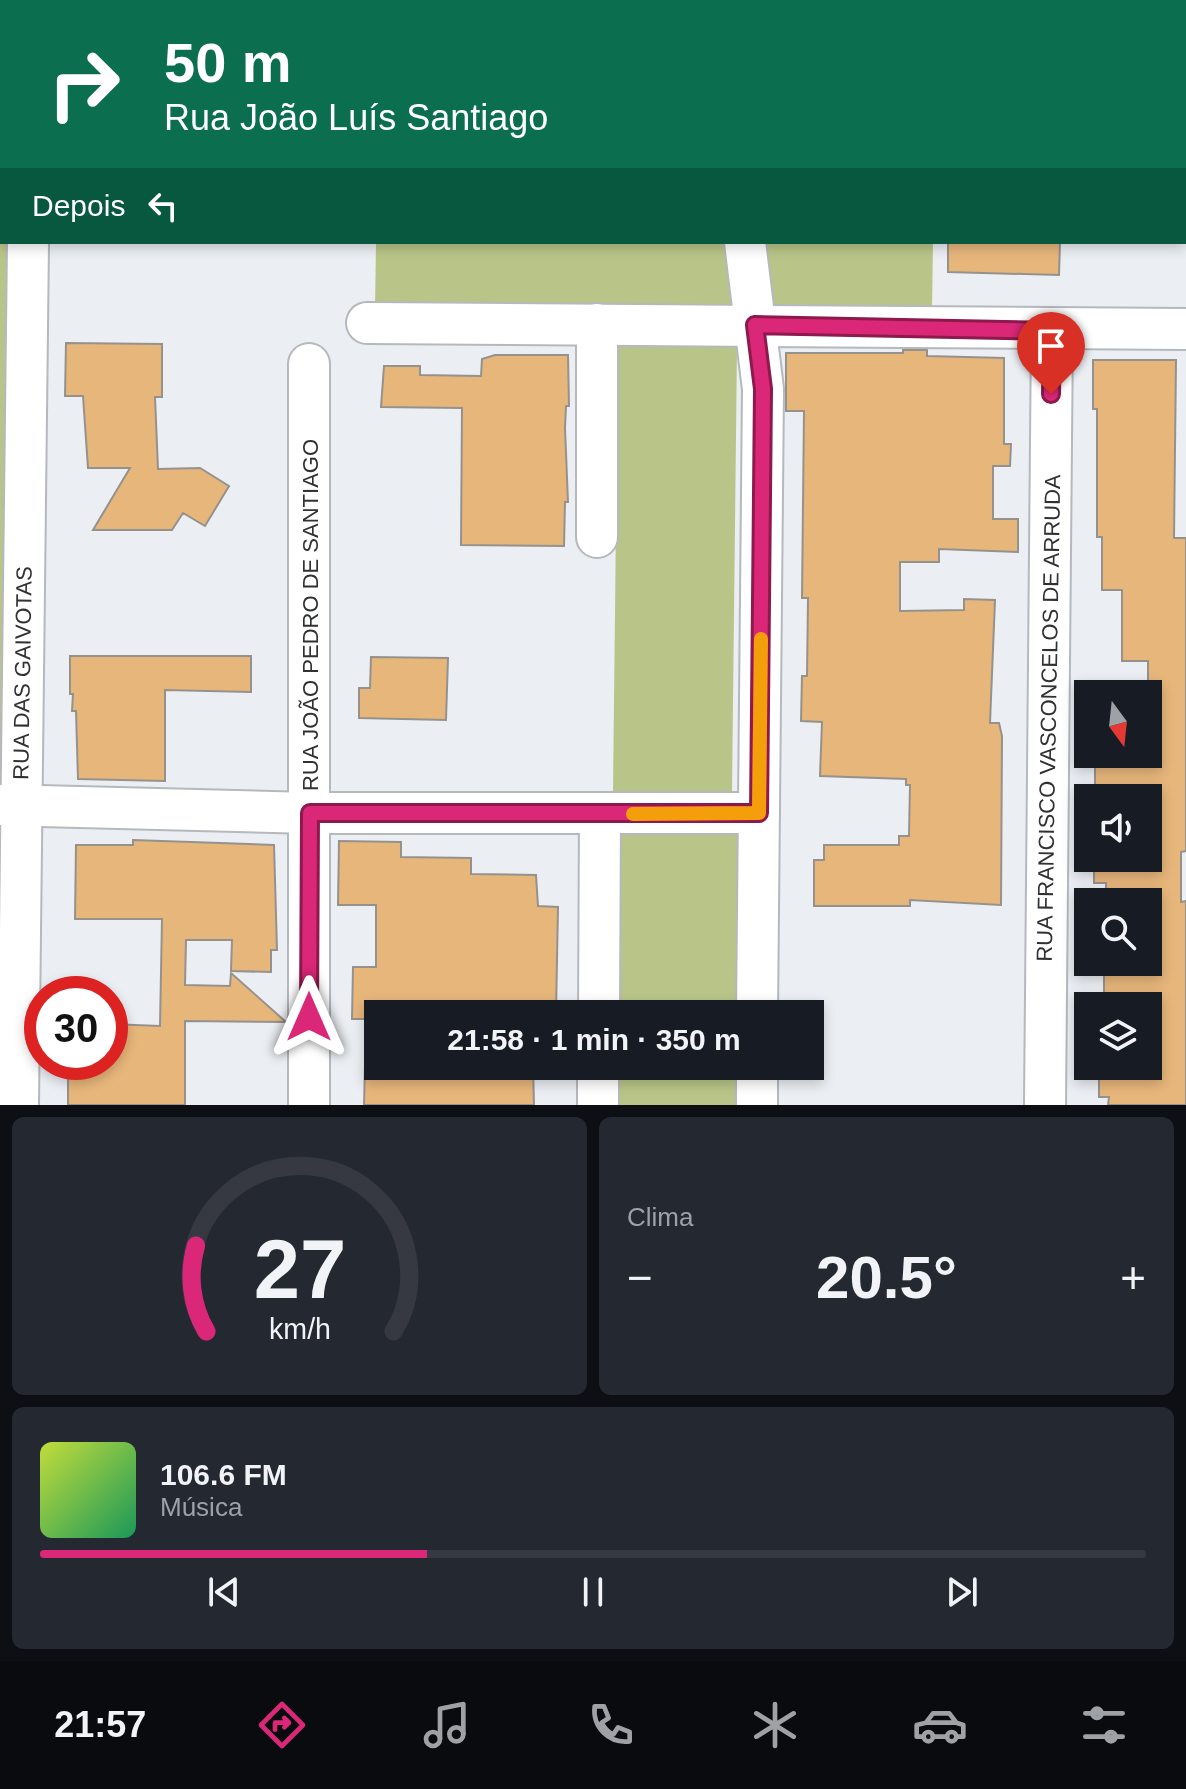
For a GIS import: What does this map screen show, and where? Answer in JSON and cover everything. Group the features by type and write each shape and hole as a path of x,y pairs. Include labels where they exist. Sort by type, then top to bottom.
{"street":[{"name":"RUA DAS GAIVOTAS","path":"18,1105 10,806 28,244"},
{"path":"745,244 763,389 757,1000"},
{"path":"367,323 755,325 1052,331 1186,329"},
{"path":"597,324 597,537"},
{"name":"RUA FRANCISCO VASCONCELOS DE ARRUDA","path":"1045,1105 1052,331"},
{"name":"RUA JOÃO PEDRO DE SANTIAGO","path":"309,364 309,1105"},
{"path":"10,806 310,813 759,813"},
{"path":"599,1000 600,814"},
{"path":"598,1080 598,1105"},
{"path":"757,1080 757,1105"}],"green space":[{"path":"0,244 17,244 6,770 0,770"},
{"path":"376,244 723,244 734,298 726,312 375,311"},
{"path":"759,244 933,244 932,309 773,308"},
{"path":"618,346 737,347 732,792 613,791"},
{"path":"614,834 741,835 739,1000 612,1000"},
{"path":"611,1080 738,1080 738,1105 611,1105"}],"building":[{"path":"948,244 1060,244 1059,275 948,272"},
{"path":"66,343 162,344 162,397 155,397 158,469 200,468 229,486 205,526 183,513 172,530 93,530 130,468 88,468 83,396 65,396"},
{"path":"903,350 927,350 927,356 1004,358 1004,444 1011,444 1010,466 993,466 993,519 1018,519 1018,552 939,549 939,562 900,562 900,611 964,610 964,599 995,600 990,723 999,723 1002,736 1001,905 910,900 910,906 814,906 814,860 824,860 824,845 899,845 899,836 909,836 910,785 906,785 906,779 820,776 822,722 801,721 802,676 807,676 808,598 802,598 804,411 786,411 786,353 903,353"},
{"path":"495,355 568,355 569,406 566,406 565,428 568,502 565,502 564,546 461,545 462,408 381,407 384,366 420,366 420,375 481,376 482,359"},
{"path":"1093,360 1176,360 1174,538 1186,538 1186,851 1181,852 1181,902 1186,901 1186,1105 1108,1105 1109,1097 1099,1097 1099,1080 1162,1080 1162,992 1104,992 1104,976 1162,976 1162,888 1106,888 1106,883 1094,883 1094,872 1162,872 1162,784 1095,784 1095,768 1162,768 1162,680 1148,680 1148,661 1122,661 1122,590 1102,590 1102,537 1097,537 1097,409 1093,409"},
{"path":"70,656 251,656 251,692 165,690 165,781 78,779 76,711 72,711 73,694 70,694"},
{"path":"371,657 448,658 446,720 359,718 359,688 370,688"},
{"path":"133,840 274,845 277,950 271,950 271,972 231,971 232,940 186,940 185,985 230,986 231,973 286,1022 185,1021 185,1105 68,1105 68,1080 128,1080 128,1025 160,1026 162,919 75,919 76,845 133,845"},
{"path":"339,841 401,842 401,857 471,858 471,874 536,875 538,906 558,907 556,1000 364,1000 364,1019 352,1019 353,967 376,967 376,905 338,905"},
{"path":"365,1080 533,1080 534,1105 364,1105"}],"slow traffic":[{"path":"633,814 759,813 761,639"}],"route":[{"path":"309,1017 310,813 759,813 763,389 755,325 1052,331 1051,394"}]}
